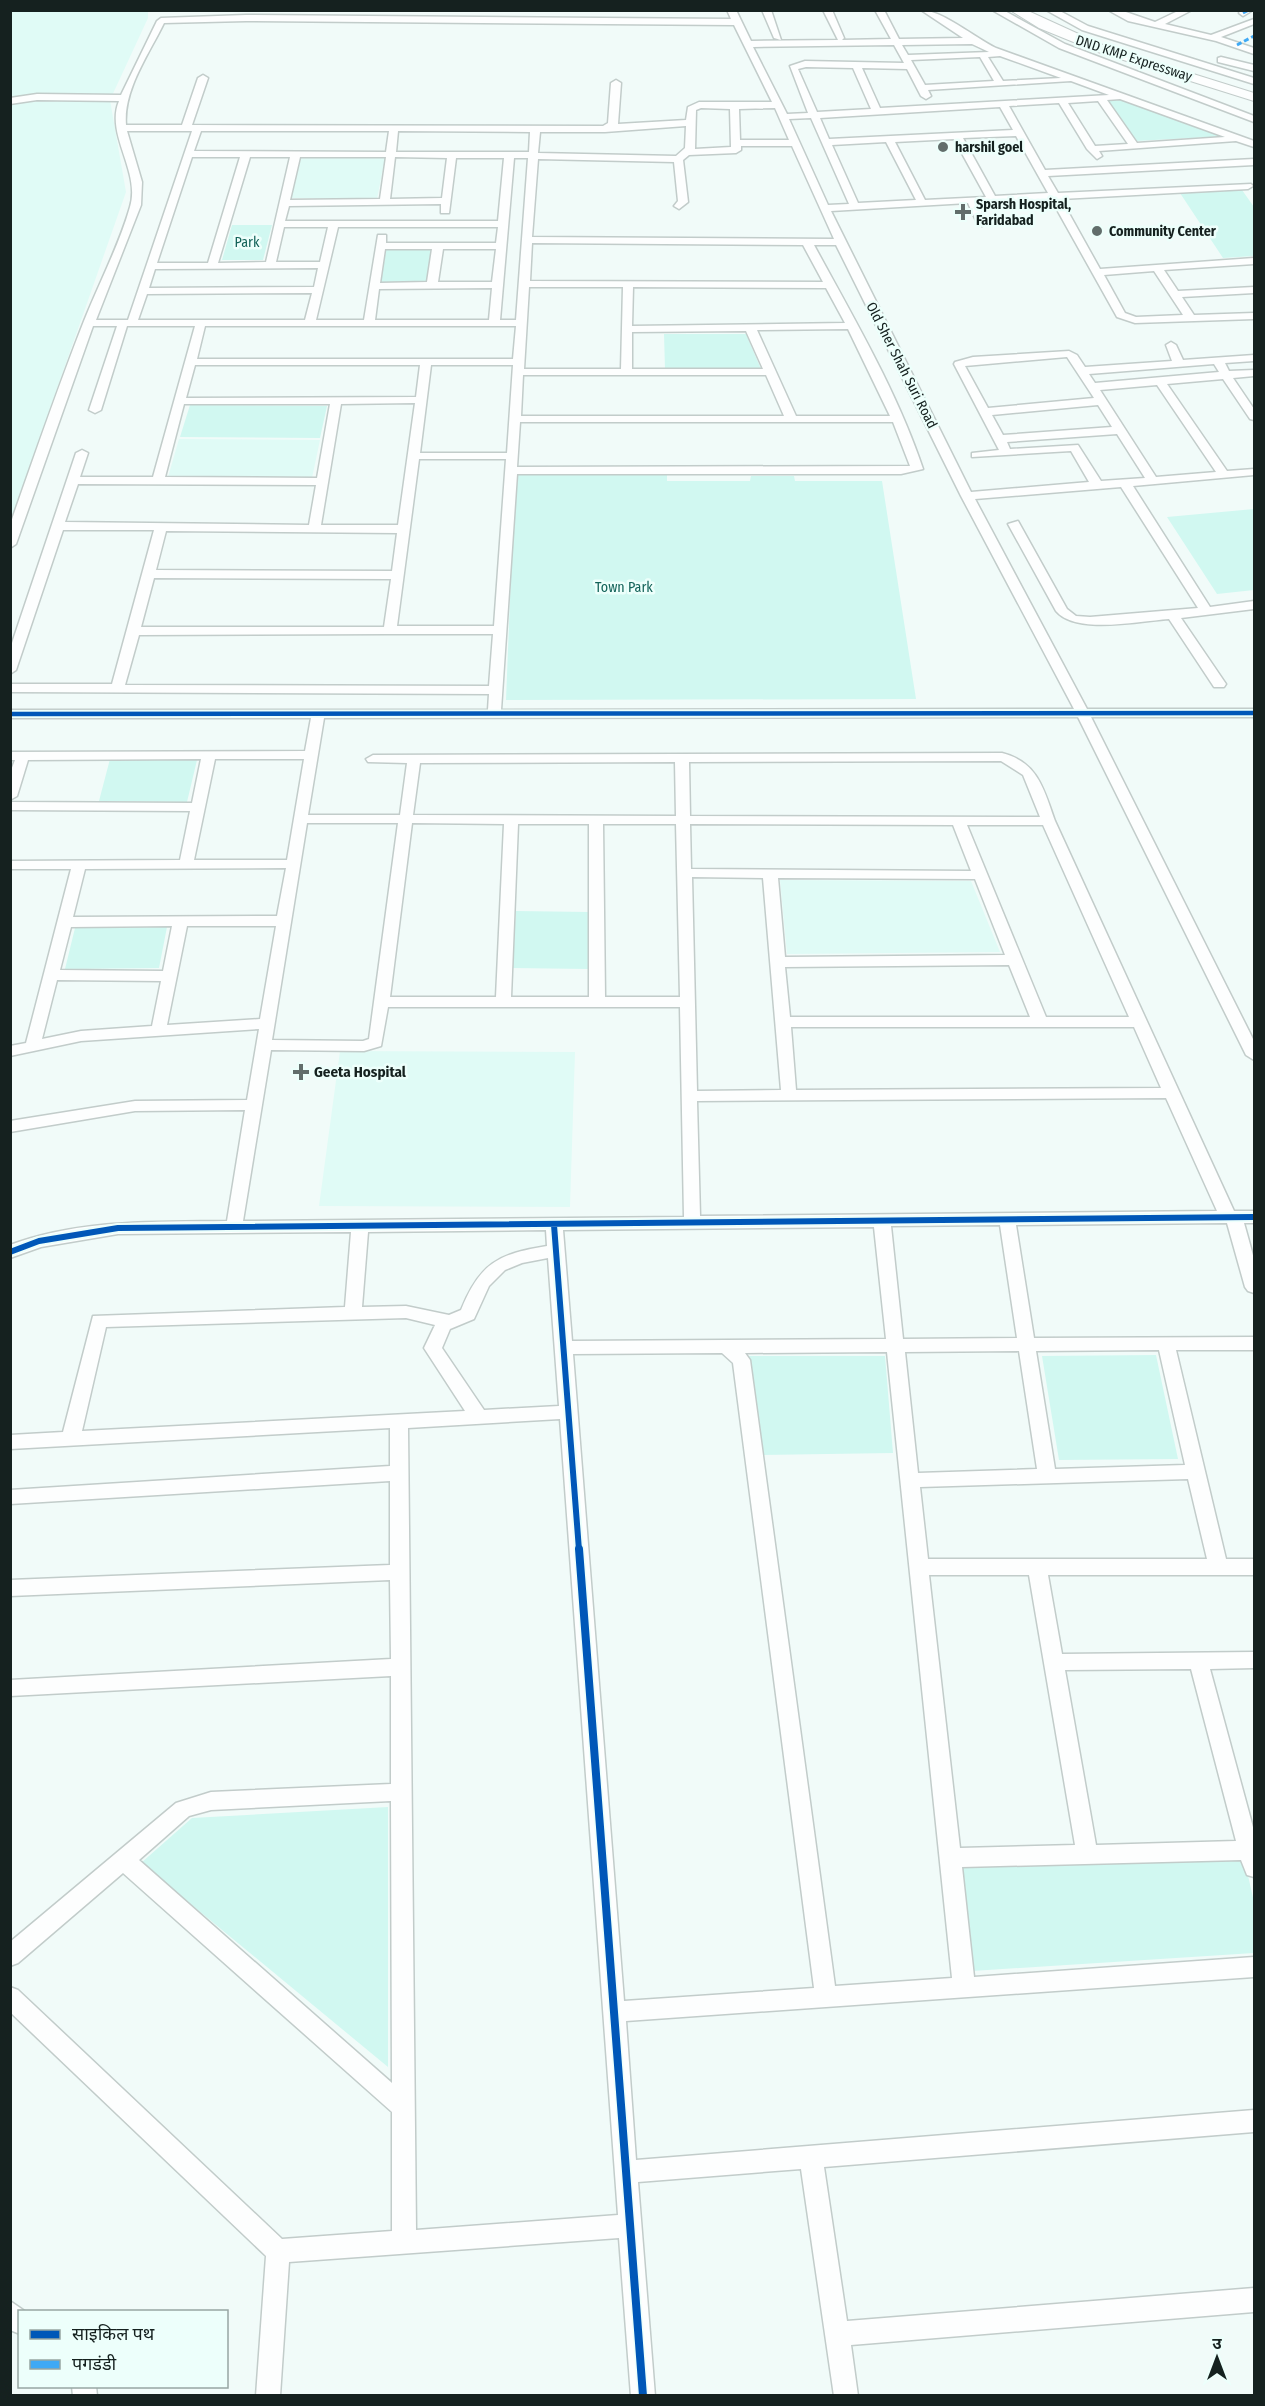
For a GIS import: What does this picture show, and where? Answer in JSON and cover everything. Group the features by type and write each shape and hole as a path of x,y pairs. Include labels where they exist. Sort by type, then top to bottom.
{"highway":[{"name":"DND KMP Expressway","path":"1016,10 1066,36 1126,58 1254,97"},
{"name":"DND KMP Expressway","path":"1033,10 1085,35 1254,90"}],"street":[{"path":"160,10 164,20"},
{"name":"Old Sher Shah Suri Road","path":"731,10 778,105 840,242 967,496 1083,714 1254,1055"},
{"path":"766,10 778,39"},
{"path":"827,10 840,38"},
{"path":"879,10 933,108"},
{"path":"925,10 973,41 1002,53 1254,144"},
{"path":"996,10 1062,46 1254,120"},
{"path":"1050,10 1085,28 1254,81"},
{"path":"1112,10 1127,18 1213,37 1254,51"},
{"path":"1127,18 1148,10"},
{"path":"1156,25 1188,10"},
{"path":"10,544 88,323 137,196 137,182 122,128 120,109 122,98 159,23 164,20 247,14 406,14 736,22"},
{"path":"1213,37 1254,21"},
{"path":"1237,45 1254,36"},
{"path":"747,44 897,44 973,41"},
{"path":"789,43 795,57"},
{"path":"855,207 793,68 805,64 857,66 907,62 943,56 1002,53"},
{"path":"982,54 1000,84"},
{"path":"943,56 949,66"},
{"path":"1221,60 1254,68"},
{"path":"857,66 876,111"},
{"path":"954,76 960,86"},
{"path":"186,128 203,78"},
{"path":"922,88 1076,79"},
{"path":"612,127 616,83"},
{"path":"783,117 1126,96"},
{"path":"10,101 37,97 122,98"},
{"path":"1101,98 1134,145"},
{"path":"1062,101 1106,170"},
{"path":"1002,104 1121,315 1127,320 1192,320 1254,316"},
{"path":"688,152 689,123 693,106 778,105"},
{"path":"188,154 533,154 552,158 678,159 688,152 736,150 738,143 734,106"},
{"path":"122,128 535,129 689,123"},
{"path":"95,410 128,323 143,291 197,129"},
{"path":"385,202 394,129"},
{"path":"494,714 535,129"},
{"path":"826,142 1019,133"},
{"path":"957,136 992,199"},
{"path":"1092,149 1239,138"},
{"path":"889,139 922,203"},
{"path":"738,143 795,143"},
{"path":"212,266 246,154"},
{"path":"270,266 296,154"},
{"path":"444,224 452,154"},
{"path":"494,323 509,154"},
{"path":"678,159 683,202 679,206"},
{"path":"824,208 1054,196 1240,174 1254,162"},
{"path":"1041,173 1106,170 1240,174"},
{"path":"1240,174 1254,196"},
{"path":"972,200 982,223"},
{"path":"284,203 446,201"},
{"path":"280,224 503,224"},
{"path":"310,323 334,224"},
{"path":"369,323 384,224"},
{"path":"528,240 840,242"},
{"path":"510,470 913,471 918,465 852,326 807,242"},
{"path":"381,246 501,246"},
{"path":"432,286 438,246"},
{"path":"1097,272 1254,261"},
{"path":"151,266 324,266"},
{"path":"1157,268 1192,320"},
{"path":"525,284 830,285"},
{"path":"626,372 628,284"},
{"path":"375,286 497,285"},
{"path":"143,291 318,290"},
{"path":"1175,294 1254,290"},
{"path":"88,323 522,323"},
{"path":"158,481 201,323"},
{"path":"627,329 852,326"},
{"path":"750,327 792,420"},
{"path":"1171,345 1179,364"},
{"path":"1007,453 959,364 1059,353 1073,357 1152,480"},
{"path":"1082,371 1254,358"},
{"path":"1218,361 1254,417"},
{"path":"191,362 426,362 626,372 770,372"},
{"path":"390,631 426,362"},
{"path":"1092,387 1254,373"},
{"path":"1160,381 1223,474"},
{"path":"314,528 336,400"},
{"path":"180,401 421,400"},
{"path":"983,412 1101,400"},
{"path":"515,420 896,419"},
{"path":"1000,439 1119,430"},
{"path":"976,455 1074,447 1096,485"},
{"path":"10,670 81,453"},
{"path":"414,456 512,456"},
{"path":"967,496 1223,474 1253,474"},
{"path":"72,480 322,482"},
{"path":"1125,483 1206,611"},
{"path":"1014,524 1062,611 1072,619 1090,621 1173,615 1254,605"},
{"path":"57,526 404,529"},
{"path":"118,688 161,527"},
{"path":"149,574 398,575"},
{"path":"1173,615 1219,684"},
{"path":"133,631 500,630"},
{"path":"10,688 496,690"},
{"path":"10,714 1254,713"},
{"path":"234,1226 318,714"},
{"path":"186,864 210,755"},
{"path":"10,796 17,756 312,755"},
{"path":"373,759 1002,757 1018,761 1028,768 1048,821 1171,1092 1231,1217 1254,1287"},
{"path":"264,1045 364,1046 376,1042 414,759"},
{"path":"682,759 692,1224"},
{"path":"10,806 199,807"},
{"path":"301,819 1048,821"},
{"path":"503,1002 512,820"},
{"path":"596,820 597,1002"},
{"path":"958,821 1040,1022"},
{"path":"10,865 294,864"},
{"path":"33,1045 79,865"},
{"path":"684,873 980,875"},
{"path":"770,873 789,1095"},
{"path":"64,922 284,921"},
{"path":"159,1029 180,922"},
{"path":"778,962 1015,960"},
{"path":"51,975 170,976"},
{"path":"382,1002 687,1002"},
{"path":"783,1022 1139,1022"},
{"path":"10,1051 81,1036 268,1023"},
{"path":"689,1096 1171,1092"},
{"path":"10,1127 135,1106 254,1104"},
{"path":"10,1252 39,1241 97,1231 234,1226 554,1226 1254,1217"},
{"path":"1007,1220 1047,1476"},
{"path":"882,1222 964,1988"},
{"path":"353,1314 360,1226"},
{"path":"554,1226 643,2396"},
{"path":"479,1417 433,1348 443,1325 468,1314 479,1284 494,1268 511,1257 556,1251"},
{"path":"71,1438 99,1321 406,1312 451,1322"},
{"path":"1166,1343 1218,1567"},
{"path":"563,1347 1254,1343"},
{"path":"725,1346 741,1360 826,1997"},
{"path":"10,1442 568,1412"},
{"path":"399,1422 404,2241"},
{"path":"910,1480 1196,1472"},
{"path":"10,1497 399,1473"},
{"path":"1038,1567 1087,1854"},
{"path":"919,1568 1254,1567"},
{"path":"10,1588 400,1572"},
{"path":"950,1858 1087,1854 1252,1859 1198,1660"},
{"path":"1054,1662 1254,1660"},
{"path":"10,1688 400,1667"},
{"path":"10,1956 183,1809 211,1801 401,1792"},
{"path":"123,1859 403,2107"},
{"path":"614,2012 1254,1967"},
{"path":"10,1997 278,2251 630,2226"},
{"path":"626,2172 1254,2121"},
{"path":"811,2157 846,2396"},
{"path":"268,2396 278,2251"},
{"path":"837,2334 1254,2300"}],"shaded area":[{"path":"11,11 148,11 148,18 110,100 126,192 11,520"},
{"path":"301,158 385,158 377,199 291,198"},
{"path":"179,439 320,440 312,478 168,477"},
{"path":"780,880 971,881 1000,952 787,954"},
{"path":"340,1051 575,1052 570,1207 319,1206"}],"green space":[{"path":"1125,98 1228,136 1136,141 1106,99"},
{"path":"1242,190 1254,207 1254,256 1223,258 1180,193"},
{"name":"Park","path":"232,225 272,225 263,260 222,260"},
{"path":"433,249 429,283 381,283 386,250"},
{"path":"664,334 746,334 761,369 665,369"},
{"path":"190,405 327,406 320,438 180,437"},
{"name":"Town Park","path":"515,472 667,473 667,481 750,481 751,476 794,476 795,481 882,481 916,699 506,700"},
{"path":"1254,509 1254,590 1217,594 1167,517"},
{"path":"110,759 197,760 187,802 99,801"},
{"path":"516,911 589,912 588,969 512,968"},
{"path":"167,927 159,968 65,969 75,928"},
{"path":"1156,1355 1178,1459 1059,1460 1042,1356"},
{"path":"740,1356 885,1356 893,1453 757,1455"},
{"path":"388,1807 388,2067 141,1863 192,1818"},
{"path":"1244,1858 1254,1902 1254,1953 972,1971 960,1867"}],"marked path":[{"path":"1243,13 1249,10"},
{"path":"1237,45 1254,36"}],"cycle path":[{"path":"10,714 1254,713"},
{"path":"10,1252 39,1241 118,1228 1254,1217"},
{"path":"554,1225 643,2396"}],"place":[{"name":"harshil goel","path":"943,147"},
{"name":"Sparsh Hospital, Faridabad","path":"963,212"},
{"name":"Community Center","path":"1097,231"},
{"name":"Geeta Hospital","path":"301,1072"}]}
